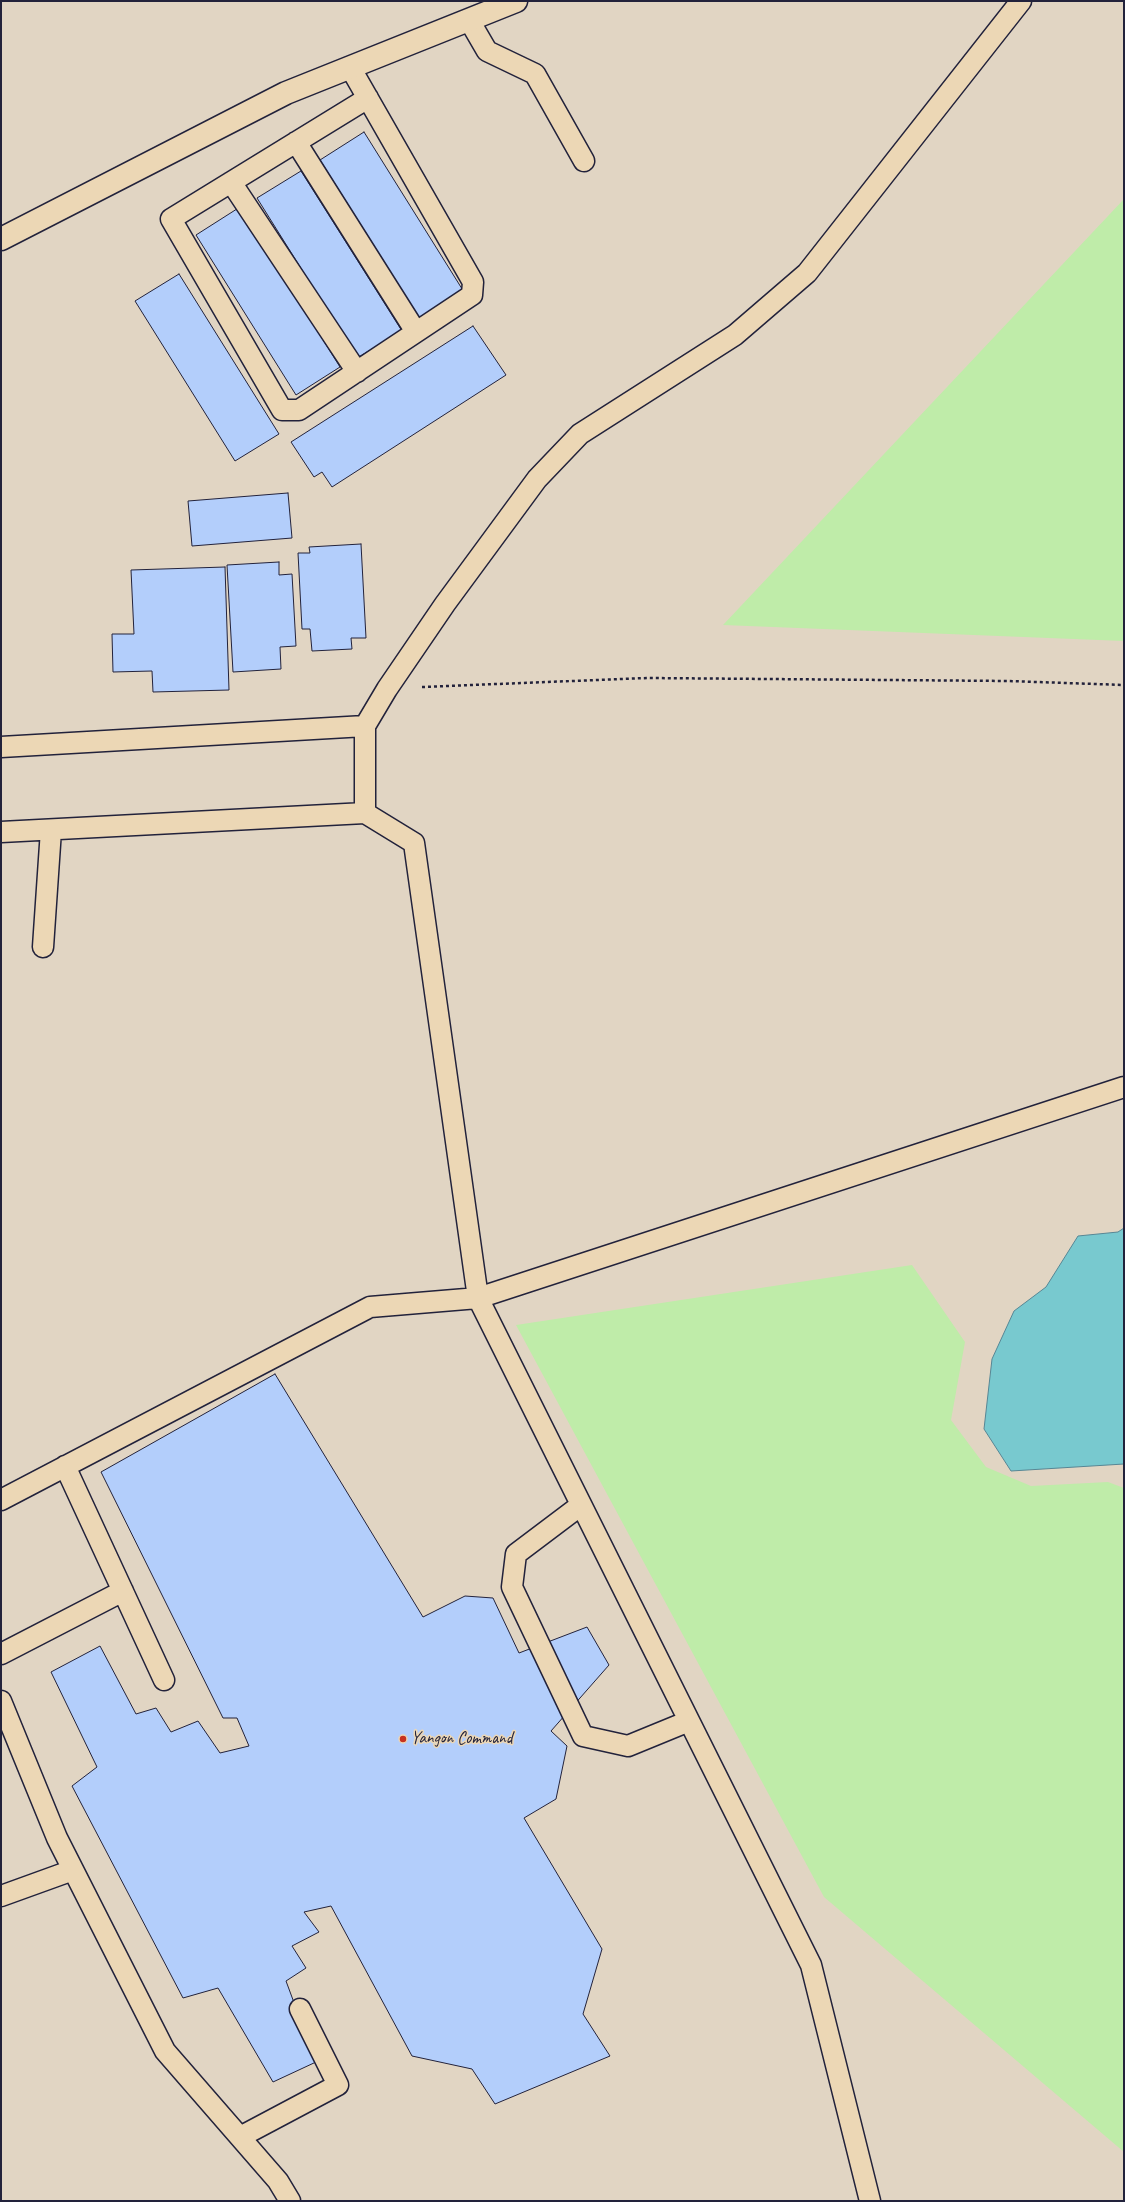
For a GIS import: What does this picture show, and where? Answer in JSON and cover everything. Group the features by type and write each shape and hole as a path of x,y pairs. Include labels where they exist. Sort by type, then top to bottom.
{"street":[{"path":"1,238 286,93 516,1"}],"lane":[{"path":"365,813 365,726 387,689 445,604 537,479 580,434 735,335 807,272 1022,1"},
{"path":"469,20 487,51 535,74 584,161"},
{"path":"350,67 368,98 473,282 472,295 299,410 282,410 171,219 368,98"},
{"path":"296,142 416,332"},
{"path":"231,182 357,372"},
{"path":"1,747 365,726"},
{"path":"1,832 365,813 414,843 478,1298 811,1965 870,2201"},
{"path":"43,947 51,830"},
{"path":"1,1500 370,1307 478,1298 1124,1088"},
{"path":"65,1466 164,1680"},
{"path":"581,1504 516,1554 512,1587 583,1736 628,1746 689,1721"},
{"path":"1,1654 123,1590"},
{"path":"1,1701 57,1838 165,2051 278,2181 290,2201"},
{"path":"1,1896 73,1870"},
{"path":"240,2137 338,2085 300,2009"}],"path":[{"path":"387,689 646,678 1008,681 1124,686"}],"green space":[{"path":"1124,199 1124,641 723,625"},
{"path":"912,1265 965,1342 951,1420 986,1467 1031,1486 1108,1482 1124,1488 1124,2152 824,1897 516,1325"}],"water":[{"path":"1124,1228 1124,1464 1011,1471 984,1429 992,1359 1014,1311 1046,1287 1078,1236 1118,1232"}],"building":[{"path":"364,132 464,292 420,319 320,160"},
{"path":"301,171 402,331 357,358 257,198"},
{"path":"240,207 340,367 296,395 196,235"},
{"path":"179,274 279,434 235,461 135,301"},
{"path":"473,326 506,375 332,487 322,472 314,477 291,442"},
{"path":"288,493 292,538 192,546 188,501"},
{"path":"361,544 366,638 351,638 352,649 312,651 310,629 302,629 298,553 310,553 309,547"},
{"path":"279,562 279,575 292,574 296,646 280,647 281,669 233,672 227,565"},
{"path":"225,567 229,690 153,692 152,671 113,672 112,634 134,634 131,570"},
{"name":"Yangon Command","path":"275,1374 423,1617 465,1596 493,1598 519,1653 587,1627 609,1665 551,1731 567,1746 556,1799 524,1818 602,1949 583,2014 610,2056 495,2104 472,2069 412,2056 331,1906 304,1912 319,1932 292,1946 306,1968 286,1981 316,2062 273,2082 218,1988 183,1998 72,1786 97,1767 51,1672 100,1646 136,1714 156,1708 171,1732 198,1721 220,1753 249,1746 237,1718 223,1718 101,1472"}],"place":[{"name":"Yangon Command","path":"403,1739"}]}
